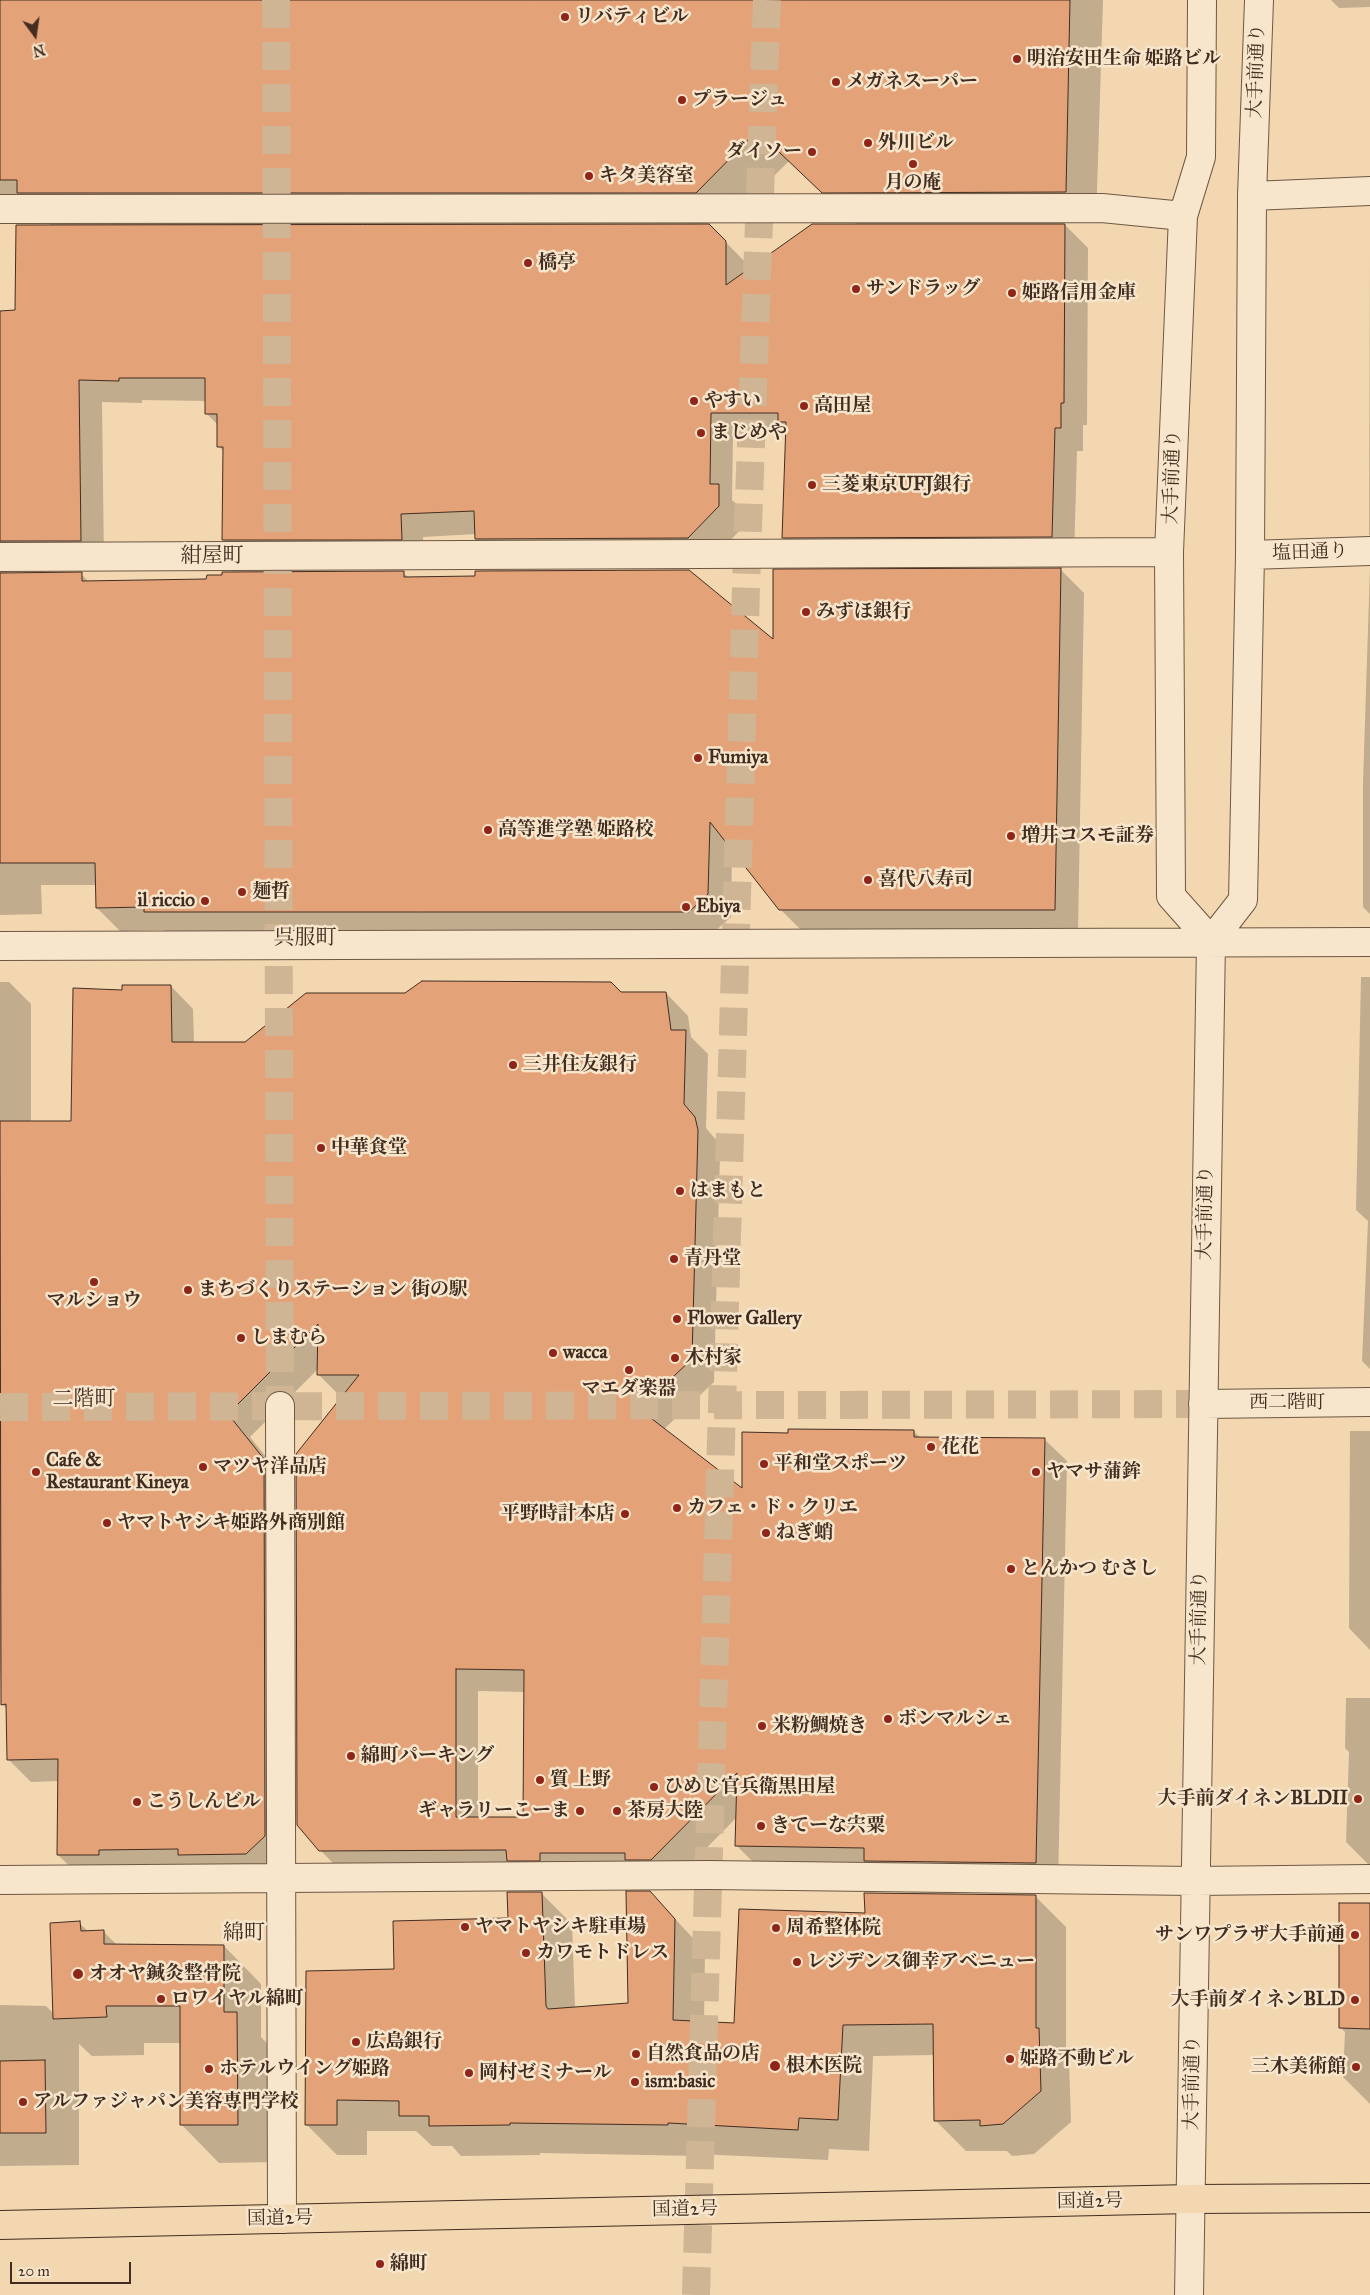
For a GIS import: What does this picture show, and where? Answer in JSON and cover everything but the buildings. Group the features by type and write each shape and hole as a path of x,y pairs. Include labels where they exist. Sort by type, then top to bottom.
{"highway":[{"name":"国道2号","path":"0,2225 1191,2200 1370,2198"}],"street":[{"name":"大手前通り","path":"1202,0 1201,157 1183,216 1170,552 1171,896 1211,941"},
{"name":"大手前通り","path":"1189,2295 1211,941 1243,900 1250,555 1252,196 1259,0"},
{"path":"1252,196 1370,191"},
{"path":"0,209 1102,208 1183,216"},
{"path":"0,557 1170,552"},
{"name":"塩田通り","path":"1250,555 1370,552"},
{"path":"0,946 1370,942"},
{"name":"西二階町","path":"1204,1404 1370,1402"},
{"path":"280,1406 283,1878 282,2219"},
{"path":"0,1880 709,1875 1195,1882 1370,1879"}],"tunnel":[{"path":"276,0 280,1406"},
{"path":"696,2295 747,554 767,0"},
{"path":"0,1407 1203,1404"}],"place":[{"name":"リバティビル","path":"565,17"},
{"name":"明治安田生命 姫路ビル","path":"1017,59"},
{"name":"メガネスーパー","path":"836,82"},
{"name":"プラージュ","path":"682,100"},
{"name":"外川ビル","path":"868,143"},
{"name":"ダイソー","path":"812,152"},
{"name":"月の庵","path":"913,164"},
{"name":"キタ美容室","path":"589,176"},
{"name":"橋亭","path":"528,263"},
{"name":"サンドラッグ","path":"856,289"},
{"name":"姫路信用金庫","path":"1012,293"},
{"name":"やすい","path":"694,401"},
{"name":"高田屋","path":"804,406"},
{"name":"まじめや","path":"701,433"},
{"name":"三菱東京UFJ銀行","path":"812,485"},
{"name":"みずほ銀行","path":"806,612"},
{"name":"Fumiya","path":"698,758"},
{"name":"高等進学塾 姫路校","path":"488,830"},
{"name":"増井コスモ証券","path":"1011,836"},
{"name":"喜代八寿司","path":"868,880"},
{"name":"麺哲","path":"242,892"},
{"name":"il riccio","path":"205,901"},
{"name":"Ebiya","path":"686,907"},
{"name":"三井住友銀行","path":"513,1065"},
{"name":"中華食堂","path":"321,1148"},
{"name":"はまもと","path":"680,1191"},
{"name":"青丹堂","path":"674,1259"},
{"name":"マルショウ","path":"94,1282"},
{"name":"まちづくりステーション 街の駅","path":"188,1290"},
{"name":"Flower Gallery","path":"677,1319"},
{"name":"しまむら","path":"241,1338"},
{"name":"wacca","path":"553,1353"},
{"name":"木村家","path":"675,1358"},
{"name":"マエダ楽器","path":"629,1370"},
{"name":"花花","path":"931,1447"},
{"name":"平和堂スポーツ","path":"764,1464"},
{"name":"マツヤ洋品店","path":"203,1467"},
{"name":"Cafe & Restaurant Kineya","path":"36,1472"},
{"name":"ヤマサ蒲鉾","path":"1036,1472"},
{"name":"カフェ・ド・クリエ","path":"677,1508"},
{"name":"平野時計本店","path":"625,1514"},
{"name":"ヤマトヤシキ姫路外商別館","path":"107,1523"},
{"name":"ねぎ蛸","path":"766,1533"},
{"name":"とんかつ むさし","path":"1011,1569"},
{"name":"ボンマルシェ","path":"888,1719"},
{"name":"米粉鯛焼き","path":"762,1726"},
{"name":"綿町パーキング","path":"351,1756"},
{"name":"質 上野","path":"540,1780"},
{"name":"ひめじ官兵衛黒田屋","path":"654,1787"},
{"name":"大手前ダイネンBLDII","path":"1358,1799"},
{"name":"こうしんビル","path":"137,1802"},
{"name":"ギャラリーこーま","path":"580,1811"},
{"name":"茶房大陸","path":"617,1811"},
{"name":"きてーな宍粟","path":"761,1826"},
{"name":"ヤマトヤシキ駐車場","path":"465,1927"},
{"name":"周希整体院","path":"776,1928"},
{"name":"サンワプラザ大手前通","path":"1355,1935"},
{"name":"カワモトドレス","path":"526,1953"},
{"name":"レジデンス御幸アベニュー","path":"797,1962"},
{"name":"オオヤ鍼灸整骨院","path":"78,1974"},
{"name":"ロワイヤル綿町","path":"161,1999"},
{"name":"大手前ダイネンBLD","path":"1355,2000"},
{"name":"広島銀行","path":"356,2042"},
{"name":"自然食品の店","path":"636,2054"},
{"name":"姫路不動ビル","path":"1010,2059"},
{"name":"根木医院","path":"775,2066"},
{"name":"三木美術館","path":"1356,2067"},
{"name":"ホテルウイング姫路","path":"209,2069"},
{"name":"岡村ゼミナール","path":"469,2073"},
{"name":"ism:basic","path":"635,2082"},
{"name":"アルファジャパン美容専門学校","path":"23,2102"},
{"name":"綿町","path":"380,2264"}],"district":[{"name":"紺屋町","path":"212,557"},
{"name":"呉服町","path":"305,939"},
{"name":"二階町","path":"84,1400"},
{"name":"綿町","path":"244,1934"}]}
